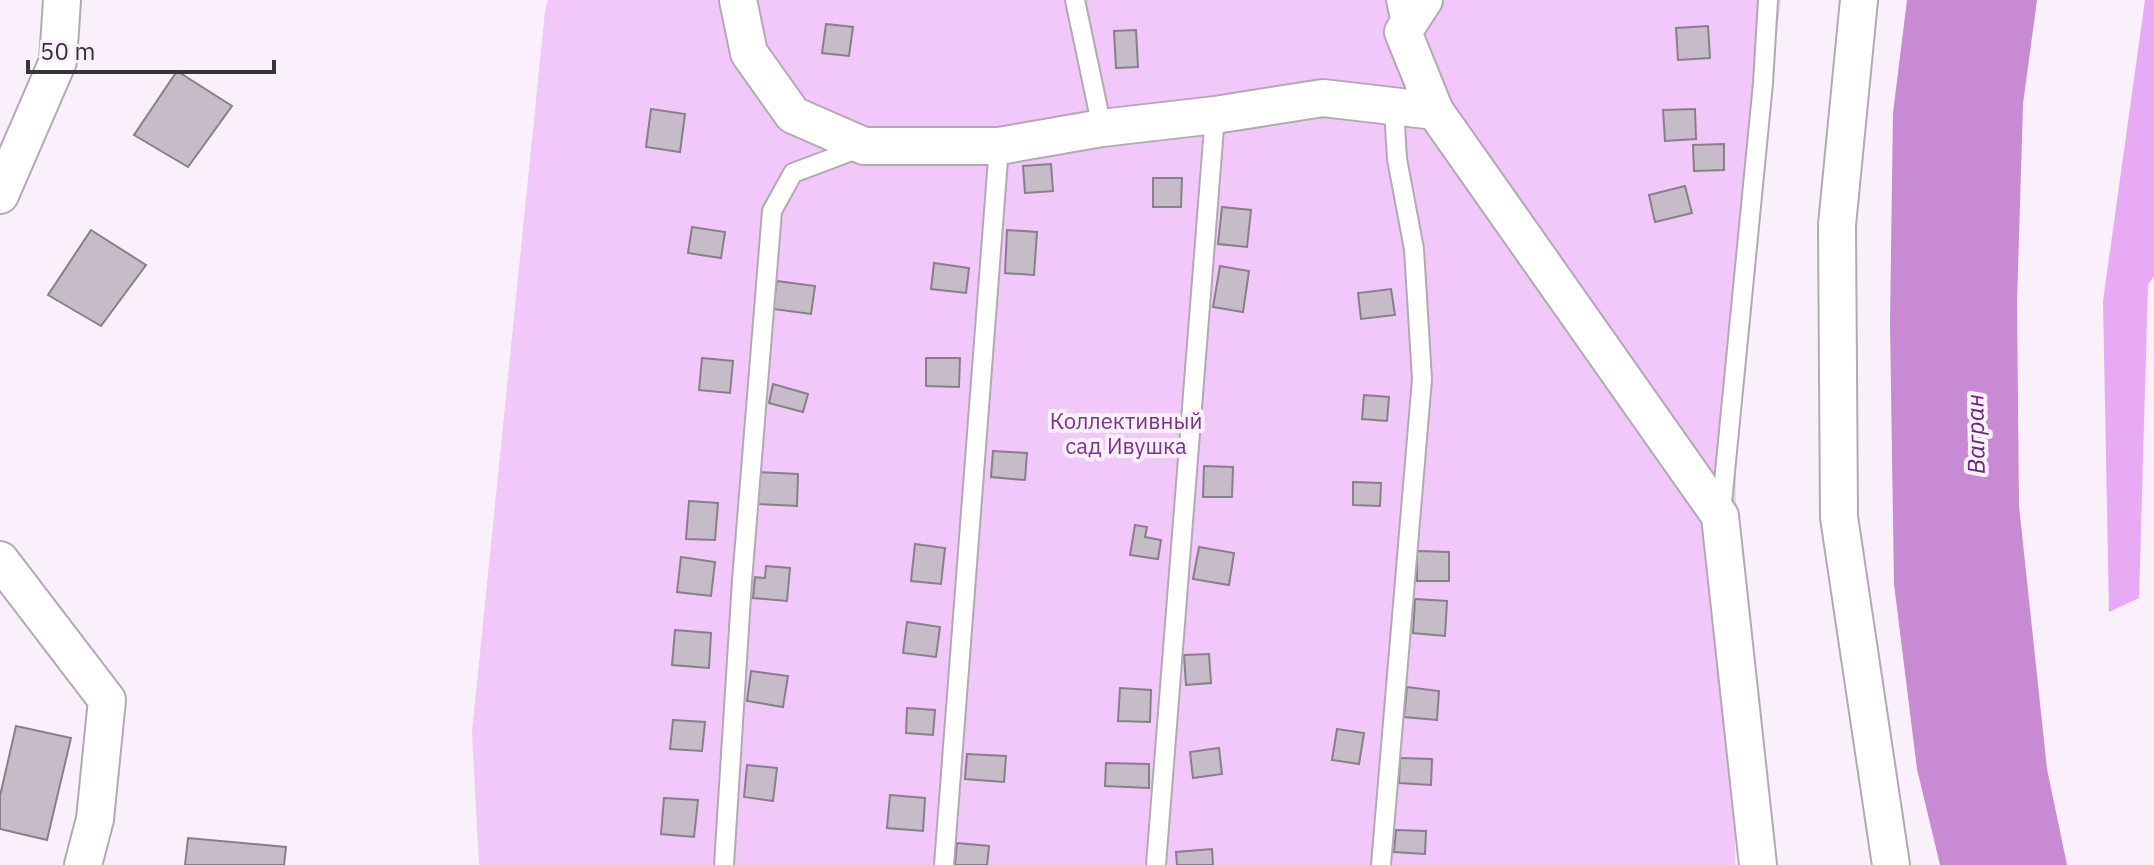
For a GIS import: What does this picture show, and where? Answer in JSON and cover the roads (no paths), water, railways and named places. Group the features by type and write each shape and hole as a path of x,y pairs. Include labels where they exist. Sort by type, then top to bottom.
{"street":[{"path":"0,195 58,61 62,0"},
{"path":"738,0 749,53 793,115 864,146 999,146 1102,128 1323,98 1435,111"},
{"path":"1424,0 1400,16 1435,111 1720,516 1758,865"},
{"path":"1859,0 1837,225 1839,517 1891,865"},
{"path":"0,560 107,700 95,819 83,865"}],"lane":[{"path":"1075,0 1102,128"},
{"path":"1720,516 1768,0"},
{"path":"1381,865 1422,379 1414,249 1397,159 1394,108"},
{"path":"1156,865 1215,115"},
{"path":"724,865 742,581 772,211 793,173 864,146"},
{"path":"944,865 999,146"}],"water":[{"name":"Вагран","path":"1907,0 2037,0 2023,104 2017,304 2019,506 2047,769 2067,865 1940,865 1917,769 1894,584 1890,323 1893,113"}],"park label":[{"name":"Коллективный сад Ивушка","path":"1126,432"}]}
